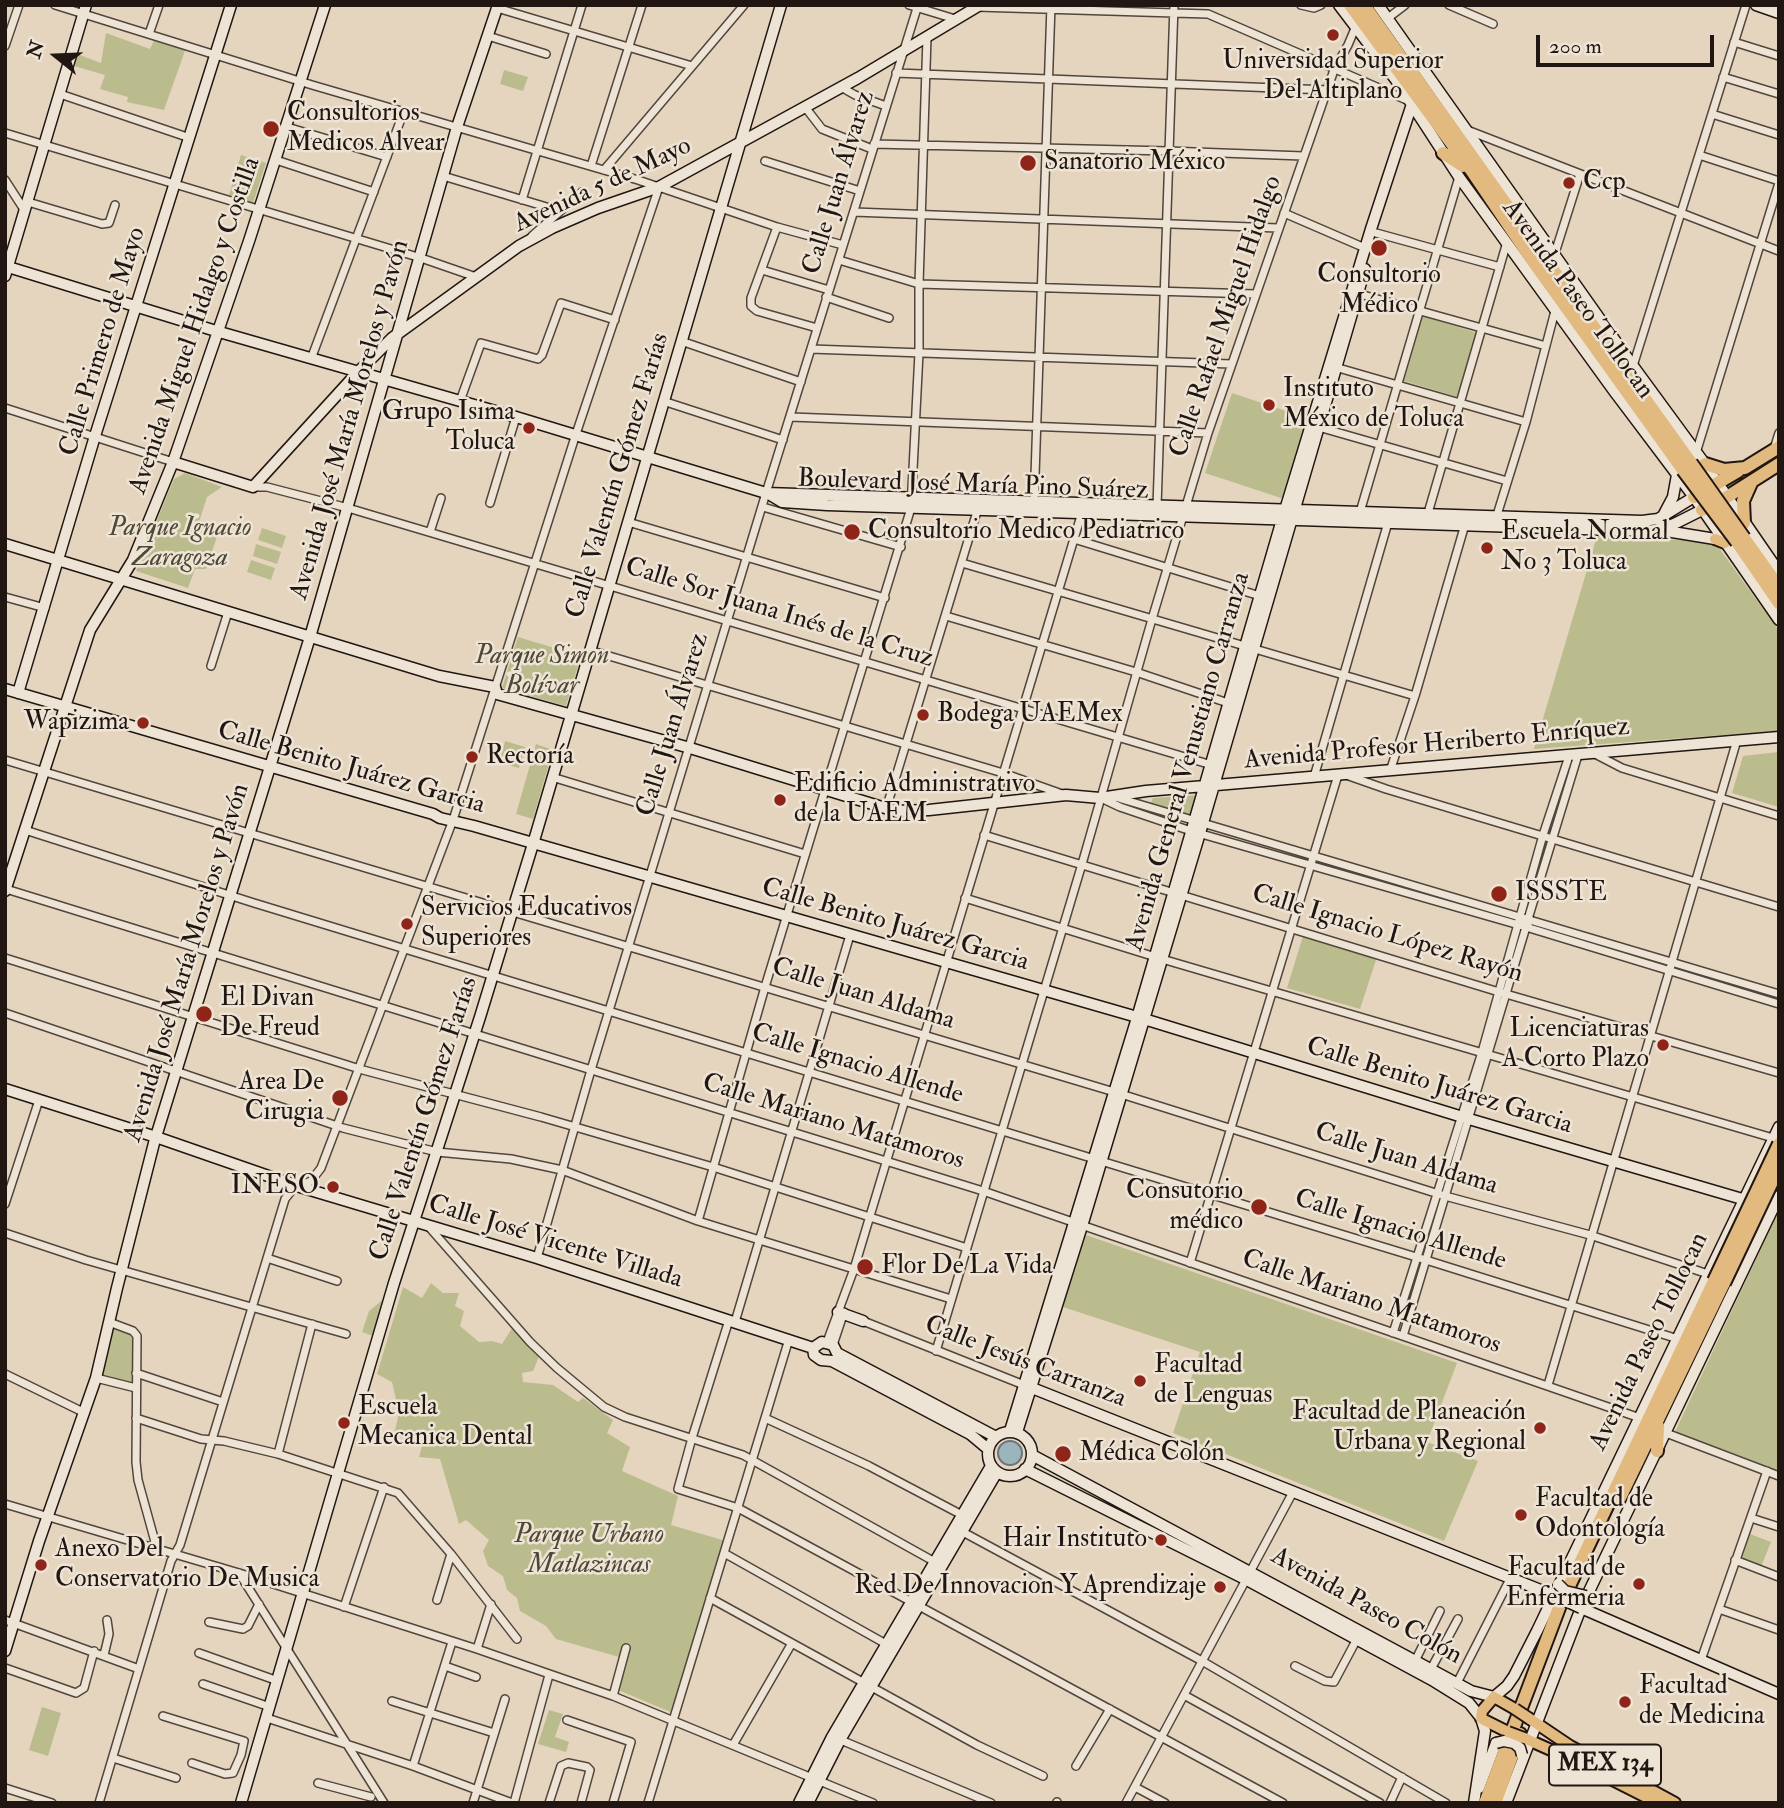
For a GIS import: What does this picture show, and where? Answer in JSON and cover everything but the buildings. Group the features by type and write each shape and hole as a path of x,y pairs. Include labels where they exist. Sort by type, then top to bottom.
{"highway":[{"name":"Avenida Paseo Tollocan","path":"1350,5 1371,35 1411,79 1557,263 1690,465 1728,539 1779,603"},
{"name":"Avenida Paseo Tollocan","path":"1364,5 1381,19 1411,79 1465,173 1690,465"},
{"path":"1376,5 1381,19"},
{"path":"1371,35 1377,55"},
{"path":"1412,106 1411,79 1433,83"},
{"path":"1443,153 1465,173"},
{"path":"1532,260 1534,280"},
{"name":"Boulevard José María Pino Suárez","path":"1694,497 1776,448"},
{"name":"Boulevard José María Pino Suárez","path":"1702,510 1779,464"},
{"path":"1690,465 1724,470 1745,468"},
{"path":"1742,519 1743,500 1754,478"},
{"name":"Avenida Paseo Tollocan","path":"1728,539 1779,587"},
{"name":"Avenida Paseo Tollocan","path":"1495,1803 1568,1609 1659,1418 1715,1280 1776,1141"},
{"name":"Avenida Paseo Tollocan","path":"1478,1802 1560,1605 1715,1280 1779,1167"},
{"path":"1647,1404 1661,1393"},
{"path":"1657,1451 1659,1418"}],"main road":[{"name":"Calle Primero de Mayo","path":"18,693 95,436 232,5"},
{"name":"Avenida Miguel Hidalgo y Costilla","path":"6,890 90,631 143,537 173,462 260,210 326,5"},
{"name":"Calle Valentín Gómez Farías","path":"241,1803 338,1471 533,844 781,5"},
{"path":"1339,5 1377,55 1443,153"},
{"path":"1756,5 1779,13"},
{"name":"Avenida José María Morelos y Pavón","path":"5,1651 9,1621 96,1378 121,1270 175,1071 310,637 457,127 498,7"},
{"name":"Avenida 5 de Mayo","path":"253,487 357,373 399,332 550,225 659,187 841,87 974,7"},
{"path":"6,270 85,9"},
{"name":"Avenida Paseo Tollocan","path":"1381,19 1433,83 1557,263 1633,366 1690,465 1694,497 1728,539 1779,620"},
{"name":"Avenida General Venustiano Carranza","path":"1013,1431 1140,1019 1412,106"},
{"name":"Avenida General Venustiano Carranza","path":"1355,293 1365,248 1412,106"},
{"name":"Avenida Paseo Tollocan","path":"1465,173 1555,311 1690,465 1718,483 1779,572"},
{"name":"Boulevard José María Pino Suárez","path":"6,270 516,417 766,493 782,502 827,499 980,503 1466,520 1656,530 1702,510"},
{"name":"Calle Sor Juana Inés de la Cruz","path":"173,462 253,487"},
{"path":"1662,516 1690,465"},
{"name":"Boulevard José María Pino Suárez","path":"1289,514 1360,512 1390,517 1428,513 1466,520 1497,515 1642,521 1662,516 1694,497"},
{"name":"Boulevard José María Pino Suárez","path":"1083,508 1157,507 1184,511"},
{"path":"1728,539 1719,524 1724,517 1732,513 1742,519"},
{"name":"Avenida General Venustiano Carranza","path":"1215,766 1228,703 1250,646 1260,596 1289,514"},
{"path":"1656,530 1728,539"},
{"path":"5,544 310,637 495,687 497,694 690,748 886,809 929,810 1066,795 1100,797"},
{"name":"Calle Benito Juárez Garcia","path":"5,689 440,818 1254,1052 1773,1208"},
{"name":"Avenida Profesor Heriberto Enríquez","path":"1100,797 1779,737"},
{"name":"Calle José Vicente Villada","path":"5,1089 300,1187 537,1258 813,1348"},
{"name":"Avenida Paseo Tollocan","path":"1481,1718 1484,1706 1507,1686 1514,1676 1678,1339 1715,1280 1734,1220 1776,1141 1779,1127"},
{"name":"Avenida Paseo Tollocan","path":"1504,1803 1533,1722 1586,1596 1779,1196"},
{"path":"1734,1220 1747,1217 1755,1219 1759,1222 1762,1233"},
{"name":"Calle Jesús Carranza","path":"842,1310 863,1321"},
{"path":"832,1350 821,1360 814,1355 813,1348 820,1342 970,1434 988,1449"},
{"path":"832,1350 996,1437"},
{"name":"Calle Jesús Carranza","path":"1028,1387 1553,1595 1779,1694"},
{"path":"1013,1431 1028,1441 1031,1455 1025,1469 1012,1476 994,1469 988,1458 988,1449 996,1437 1013,1431"},
{"name":"Avenida Paseo Colón","path":"1031,1455 1359,1635 1431,1668 1481,1695 1494,1697 1570,1746 1675,1803"},
{"path":"799,1803 962,1515 994,1469"},
{"path":"868,1685 886,1644 961,1531 994,1469"},
{"name":"Avenida Paseo Colón","path":"1025,1469 1249,1576"},
{"path":"1558,1584 1565,1591 1586,1596"},
{"name":"Avenida Paseo Colón","path":"1359,1635 1454,1694 1473,1707 1481,1718 1658,1803"},
{"path":"1478,1802 1485,1741 1481,1718"},
{"path":"1478,1802 1496,1743 1504,1741 1520,1748 1522,1755 1504,1803"},
{"path":"808,1803 814,1778"}],"street":[{"path":"5,46 19,5"},
{"path":"55,5 85,9 149,34 591,166 776,227 843,246"},
{"path":"149,34 159,5"},
{"path":"522,200 582,5"},
{"path":"591,166 642,5"},
{"path":"604,170 744,5"},
{"path":"1301,5 1314,8 1321,5"},
{"path":"1381,19 1405,5"},
{"path":"1449,5 1493,24"},
{"path":"1633,366 1746,5"},
{"path":"915,6 955,19"},
{"name":"Calle Juan Álvarez","path":"537,1258 591,1070 915,6"},
{"path":"498,7 692,66"},
{"path":"974,7 1198,9 1412,106"},
{"path":"1034,506 1051,8"},
{"path":"1157,507 1174,9"},
{"name":"Calle Rafael Miguel Hidalgo","path":"936,1351 1208,433 1334,70 1349,45 1356,26"},
{"path":"488,36 546,54"},
{"path":"698,1221 765,987 901,547 912,503 919,353 927,37"},
{"path":"1734,42 1779,56"},
{"path":"896,73 1327,90"},
{"path":"1723,77 1779,94"},
{"path":"841,87 855,96 886,106"},
{"path":"60,94 190,138"},
{"path":"805,107 822,129 873,147 923,144 1303,156"},
{"path":"311,359 404,111"},
{"path":"1712,114 1779,135"},
{"path":"287,127 387,157"},
{"path":"1467,131 1779,251"},
{"path":"5,133 476,277"},
{"path":"1690,465 1779,182 1699,155"},
{"path":"276,160 374,191"},
{"path":"765,161 860,191"},
{"path":"1360,512 1437,251 1465,173"},
{"path":"1557,263 1580,173"},
{"path":"443,176 560,211"},
{"path":"5,180 27,206 102,225 109,223 115,205"},
{"path":"99,1803 285,1199 290,1192 318,1174 453,820 575,437 659,187"},
{"path":"550,225 560,211 582,192"},
{"path":"854,212 1278,228"},
{"path":"1284,213 1365,248"},
{"path":"776,227 750,303 757,311 817,328"},
{"path":"1376,233 1500,267"},
{"path":"1428,513 1507,241"},
{"path":"839,260 919,284 1255,295"},
{"path":"762,270 889,318"},
{"path":"1355,293 1546,346"},
{"path":"460,401 481,343 538,359 542,355 561,303 615,320"},
{"path":"1497,515 1526,422 1555,311"},
{"path":"681,341 801,382"},
{"path":"811,349 1231,364"},
{"path":"1333,366 1526,422"},
{"path":"663,401 783,440"},
{"name":"Calle Sor Juana Inés de la Cruz","path":"5,408 173,462"},
{"path":"490,503 516,417"},
{"path":"791,417 1208,433"},
{"path":"1315,426 1507,481"},
{"path":"1776,448 1779,433"},
{"name":"Calle Sor Juana Inés de la Cruz","path":"253,487 279,490 348,508 1215,766"},
{"path":"430,532 441,498"},
{"path":"886,809 980,503"},
{"path":"763,507 901,547"},
{"path":"832,1350 1083,508"},
{"path":"1314,777 1390,517"},
{"path":"1390,771 1415,696 1466,520"},
{"path":"628,522 885,598"},
{"path":"1074,539 1260,596"},
{"path":"962,563 1415,696"},
{"path":"5,597 45,608"},
{"path":"211,666 228,612"},
{"path":"946,616 1136,672 1228,703"},
{"path":"589,650 1003,773 1066,795"},
{"path":"1548,1385 1737,740"},
{"path":"1594,753 1622,768 1779,816"},
{"path":"1523,922 1543,835 1573,755"},
{"path":"1393,1333 1437,1192 1465,1117 1523,922 1552,838 1573,755"},
{"name":"Calle Juan Aldama","path":"5,760 830,1006 1445,1196 1590,1235 1715,1280"},
{"path":"1190,1263 1291,928 1341,774 1779,906"},
{"path":"552,777 805,854"},
{"path":"1112,796 1197,827"},
{"path":"1100,797 1120,807 1312,860 1671,966 1779,994"},
{"name":"Calle Ignacio Allende","path":"24,830 1678,1339"},
{"name":"Calle Ignacio López Rayón","path":"985,835 1502,993 1779,1073"},
{"name":"Calle Mariano Matamoros","path":"6,890 983,1191 1640,1418"},
{"path":"965,898 1776,1141"},
{"path":"850,935 760,1240 692,1438 678,1484 680,1491 738,1508 1283,1803"},
{"path":"5,958 358,1069 713,1167 869,1219 967,1248"},
{"path":"1671,966 1779,1004"},
{"path":"5,1013 338,1126 437,1152 511,1159 562,1170 698,1221 951,1299"},
{"path":"5,1204 39,1100"},
{"path":"1404,1336 1465,1117"},
{"path":"429,1227 530,1342 604,1407 625,1417 743,1455 935,1562"},
{"path":"5,1233 121,1270 346,1334"},
{"path":"267,1258 337,1281"},
{"name":"Calle Jesús Carranza","path":"863,1321 1028,1387"},
{"path":"109,1322 134,1331 137,1335 136,1462 138,1480 157,1549"},
{"path":"278,1454 312,1324"},
{"path":"648,1803 789,1339"},
{"path":"136,1373 223,1402"},
{"path":"5,1374 85,1413"},
{"path":"96,1378 135,1388"},
{"path":"136,1418 196,1438 224,1441 338,1471 401,1495 517,1639"},
{"path":"765,1418 869,1466 962,1515"},
{"path":"1666,1433 1779,1476"},
{"path":"1701,1660 1767,1471"},
{"path":"344,1607 384,1487"},
{"path":"1126,1803 1293,1492"},
{"path":"5,1504 175,1553 477,1649 613,1696 873,1803"},
{"path":"1751,1518 1779,1527"},
{"path":"961,1531 1202,1661 1446,1803"},
{"path":"723,1553 886,1644"},
{"path":"438,1600 451,1554"},
{"path":"1735,1560 1779,1577"},
{"path":"239,1573 376,1786 384,1803"},
{"path":"1457,1683 1510,1579"},
{"path":"710,1598 977,1745 1043,1776"},
{"path":"209,1622 243,1629 248,1626 259,1604"},
{"path":"477,1649 491,1604"},
{"path":"1719,1609 1779,1630"},
{"path":"1415,1661 1440,1611"},
{"path":"1431,1668 1458,1619"},
{"path":"104,1655 109,1634 107,1620"},
{"path":"9,1621 139,1669"},
{"path":"1295,1666 1332,1682 1336,1680 1359,1635"},
{"path":"413,1766 452,1642"},
{"path":"733,1745 792,1643"},
{"path":"613,1696 626,1648"},
{"path":"5,1668 76,1693 84,1688 94,1651"},
{"path":"200,1653 278,1681"},
{"path":"445,1666 476,1677"},
{"path":"203,1684 349,1744 513,1803 549,1675"},
{"path":"1184,1695 1380,1803"},
{"path":"473,1803 505,1699"},
{"path":"392,1701 494,1733"},
{"path":"1076,1766 1110,1709"},
{"path":"163,1716 242,1740 244,1744 236,1769 231,1774 192,1763"},
{"path":"567,1720 631,1742 613,1803"},
{"path":"836,1738 991,1803"},
{"path":"242,1755 255,1758"},
{"path":"113,1758 176,1778"},
{"path":"549,1803 561,1766 568,1763 587,1767 590,1772 581,1803"},
{"path":"1390,1803 1402,1777"},
{"path":"318,1783 370,1800 376,1786"},
{"path":"1135,1787 1165,1803"},
{"path":"5,1788 52,1803"}],"green space":[{"path":"106,33 150,49 156,36 187,45 164,110 127,102 128,97 100,89 105,75 74,66 77,54 101,63"},
{"path":"504,70 528,77 523,91 500,84"},
{"path":"241,155 266,163 253,203 229,195"},
{"path":"1423,316 1477,333 1458,397 1404,381"},
{"path":"1232,393 1307,418 1284,499 1205,473"},
{"name":"Parque Ignacio Zaragoza","path":"185,473 222,487 207,497 199,522 218,534 206,569 195,569 188,588 136,571 174,479"},
{"path":"262,528 286,536 282,548 258,540"},
{"path":"1597,536 1706,541 1717,545 1779,631 1779,731 1534,749"},
{"path":"256,544 281,552 277,564 253,556"},
{"path":"251,560 275,568 271,580 247,572"},
{"name":"Parque Simon Bolívar","path":"518,637 581,656 566,706 502,688"},
{"path":"505,741 525,747 519,768 499,763"},
{"path":"536,744 553,750 533,819 516,814"},
{"path":"1779,752 1779,807 1732,793 1743,756"},
{"path":"1200,795 1194,817 1151,803 1153,798"},
{"path":"1303,936 1377,957 1360,1009 1287,988"},
{"path":"1779,1210 1779,1472 1674,1434"},
{"path":"1086,1235 1457,1363 1427,1442 1478,1461 1444,1541 1173,1433 1200,1352 1063,1307"},
{"name":"Parque Urbano Matlazincas","path":"431,1283 443,1293 459,1293 455,1306 464,1311 460,1326 479,1342 492,1341 502,1344 514,1325 540,1354 533,1371 522,1373 523,1382 553,1385 578,1402 583,1398 613,1420 607,1433 630,1447 622,1471 678,1496 671,1525 726,1541 673,1713 618,1690 626,1659 556,1639 546,1626 520,1611 517,1598 507,1590 503,1576 488,1566 483,1551 489,1540 466,1520 459,1524 440,1459 419,1457 423,1443 394,1435 399,1413 392,1382 377,1374 403,1287 422,1298"},
{"path":"385,1298 373,1336 362,1332 369,1311"},
{"path":"112,1325 135,1334 133,1385 101,1377"},
{"path":"1750,1534 1771,1542 1761,1567 1741,1561"},
{"path":"42,1707 61,1713 48,1756 29,1750"},
{"path":"549,1710 563,1714 555,1737 569,1742 566,1752 538,1744"}],"water":[{"path":"1010,1441 1018,1445 1022,1453 1018,1461 1010,1465 1002,1461 998,1453 1002,1445"}],"place":[{"name":"Universidad Superior Del Altiplano","path":"1333,35"},
{"name":"Consultorios Medicos Alvear","path":"271,129"},
{"name":"Sanatorio México","path":"1028,163"},
{"name":"Ccp","path":"1569,183"},
{"name":"Consultorio Médico","path":"1379,248"},
{"name":"Instituto México de Toluca","path":"1269,405"},
{"name":"Grupo Isima Toluca","path":"529,428"},
{"name":"Consultorio Medico Pediatrico","path":"852,532"},
{"name":"Escuela Normal No 3 Toluca","path":"1487,548"},
{"name":"Bodega UAEMex","path":"923,715"},
{"name":"Wapizima","path":"143,723"},
{"name":"Rectoría","path":"472,757"},
{"name":"Edificio Administrativo de la UAEM","path":"780,800"},
{"name":"ISSSTE","path":"1499,894"},
{"name":"Servicios Educativos Superiores","path":"407,924"},
{"name":"El Divan De Freud","path":"204,1014"},
{"name":"Licenciaturas A Corto Plazo","path":"1663,1045"},
{"name":"Area De Cirugia","path":"340,1098"},
{"name":"INESO","path":"333,1187"},
{"name":"Consutorio médico","path":"1259,1207"},
{"name":"Flor De La Vida","path":"865,1267"},
{"name":"Facultad de Lenguas","path":"1140,1381"},
{"name":"Escuela Mecanica Dental","path":"344,1423"},
{"name":"Facultad de Planeación Urbana y Regional","path":"1540,1428"},
{"name":"Médica Colón","path":"1063,1454"},
{"name":"Facultad de Odontología","path":"1521,1515"},
{"name":"Hair Instituto","path":"1161,1540"},
{"name":"Anexo Del Conservatorio De Musica","path":"41,1565"},
{"name":"Facultad de Enfermeria","path":"1639,1584"},
{"name":"Red De Innovacion Y Aprendizaje","path":"1220,1587"},
{"name":"Facultad de Medicina","path":"1625,1702"}]}
